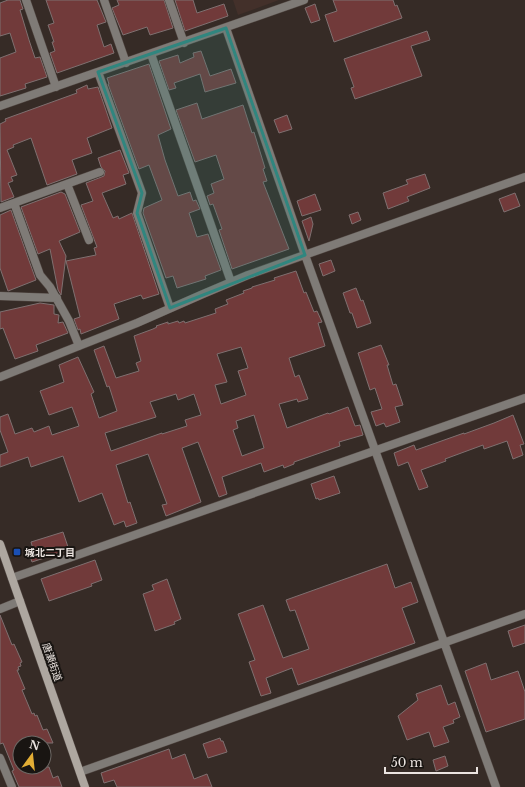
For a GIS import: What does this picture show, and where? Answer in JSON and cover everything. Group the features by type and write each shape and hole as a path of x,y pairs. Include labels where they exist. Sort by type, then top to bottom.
{"street":[{"path":"26,0 56,87"},
{"path":"104,0 126,62"},
{"path":"169,0 184,43"},
{"path":"0,106 304,0"},
{"path":"226,28 305,255 496,787"},
{"path":"151,54 231,282"},
{"path":"98,72 142,193 137,213 170,308"},
{"path":"0,208 100,172"},
{"path":"0,377 79,346 231,282 525,177"},
{"path":"67,184 88,240"},
{"path":"14,203 40,275 57,298 69,321 79,346"},
{"path":"0,296 57,298"},
{"path":"12,578 525,398"},
{"name":"唐瀬街道","path":"0,544 85,787"},
{"path":"0,609 20,601"},
{"path":"80,772 525,614"},
{"path":"0,758 12,787"}],"highlighted area":[{"path":"226,28 305,255 170,308 137,213 142,193 98,72"}],"shaded area":[{"path":"233,0 279,0 238,15"}],"building":[{"path":"8,0 20,0 23,9 20,10 35,58 40,57 47,77 25,84 26,88 0,96 0,58 16,52 10,33 0,36 0,3"},
{"path":"46,0 97,0 106,22 97,25 104,47 111,44 114,53 57,73 50,53 55,51 52,42 54,42 48,25 54,23"},
{"path":"117,0 164,0 173,28 150,35 147,27 123,35 112,8 119,5"},
{"path":"175,0 193,0 197,13 224,4 228,16 185,31"},
{"path":"333,0 393,0 395,6 397,5 402,18 334,42 325,15 337,11"},
{"path":"315,4 320,20 311,23 305,8"},
{"path":"427,31 430,40 411,46 422,76 355,99 351,88 354,87 344,59"},
{"path":"201,51 210,76 231,69 236,83 205,92 200,74 174,83 176,88 169,90 159,61 178,55 180,63 194,57 193,53"},
{"path":"149,64 171,129 158,135 165,160 178,196 190,192 193,201 196,200 200,209 189,213 197,237 208,234 221,270 205,276 206,279 177,288 173,276 166,278 143,213 144,208 162,200 149,165 139,169 107,78"},
{"path":"87,85 88,89 98,87 112,128 87,138 92,153 72,160 77,174 47,185 31,138 13,145 14,147 7,150 17,175 11,177 13,181 8,183 14,197 1,202 0,124 6,121 5,119 77,93 76,90"},
{"path":"197,103 202,119 243,105 252,133 254,132 265,168 263,169 267,181 263,182 289,249 232,269 219,230 222,229 213,204 210,205 207,196 214,193 211,184 224,179 216,155 195,162 176,110"},
{"path":"287,115 292,129 279,133 274,120"},
{"path":"120,150 129,173 123,175 126,184 102,193 113,218 118,216 119,219 132,213 159,294 143,299 141,295 114,304 119,319 81,334 80,329 78,330 74,319 80,317 66,261 96,255 94,248 97,247 81,205 93,201 86,183 104,176 105,171 101,167 98,158"},
{"path":"425,174 430,188 407,197 409,201 388,209 383,193 408,184 406,180"},
{"path":"61,192 65,194 80,232 59,241 66,256 61,295 58,290 50,249 38,254 21,207"},
{"path":"515,193 520,206 504,212 499,199"},
{"path":"315,194 321,210 302,216 297,201"},
{"path":"11,210 36,280 8,291 0,268 0,215"},
{"path":"358,212 361,220 352,224 349,215"},
{"path":"311,217 313,224 309,241 302,221"},
{"path":"331,260 335,271 323,276 319,264"},
{"path":"296,271 304,293 306,292 314,312 317,311 322,322 318,323 325,346 289,358 295,377 299,375 308,399 298,402 297,399 279,404 287,428 348,407 355,426 360,425 363,435 339,442 340,446 294,462 294,464 284,468 283,465 264,472 261,463 222,477 227,494 219,497 198,442 182,448 201,502 166,516 162,505 167,504 148,454 116,465 128,503 130,502 137,523 126,527 124,521 114,525 102,493 79,502 63,456 31,467 28,457 0,467 0,455 8,452 0,430 0,417 8,414 15,434 32,428 34,432 49,426 52,435 79,426 72,407 49,415 40,391 64,382 59,365 78,357 94,392 91,394 99,418 117,411 109,386 107,387 94,350 104,346 116,378 139,371 136,363 141,361 134,336 168,322 168,324 178,321 179,323 184,321 185,323 216,313 215,309 228,304 226,300 244,293 243,291 252,287 275,280 274,278","holes":["241,347 248,368 238,371 246,395 221,404 215,385 227,382 217,354","176,394 178,400 194,394 201,415 185,420 187,426 111,451 105,433 156,417 150,402","254,415 264,448 242,456 233,430 238,428 236,421"]},
{"path":"356,288 361,301 363,300 371,323 357,328 343,293"},
{"path":"40,303 54,305 54,314 59,315 58,323 63,322 68,333 36,345 38,351 15,359 3,328 0,329 0,312"},
{"path":"381,345 389,365 387,365 393,385 396,384 403,405 395,407 400,422 386,427 384,423 376,426 371,412 382,409 375,388 370,390 358,353"},
{"path":"513,415 524,444 520,445 523,455 513,459 507,441 484,449 483,445 445,459 446,461 421,470 428,487 419,490 408,462 398,466 394,453 414,445 416,450 464,434"},
{"path":"334,476 340,493 319,500 318,498 316,499 311,484"},
{"path":"63,532 69,550 32,562 28,551 33,549 31,542"},
{"path":"95,560 102,580 91,584 92,586 49,601 41,579"},
{"path":"387,564 395,588 411,582 418,602 402,608 415,643 298,685 292,668 266,678 271,693 261,696 249,662 255,660 238,614 263,605 283,658 309,649 295,610 290,611 286,600"},
{"path":"167,579 181,619 174,622 175,624 155,631 143,594 154,590 152,585"},
{"path":"0,615 12,645 14,644 22,662 20,663 21,666 18,667 19,670 17,670 25,689 22,690 32,714 34,713 35,716 37,715 43,730 47,729 50,735 12,735 12,765 3,743 0,744"},
{"path":"525,625 525,643 513,647 508,631"},
{"path":"486,663 491,680 518,671 525,692 525,719 486,732 465,671"},
{"path":"441,685 448,705 455,702 460,717 453,720 454,723 443,727 449,742 434,747 429,732 407,740 398,716 418,700 416,694"},
{"path":"220,738 221,741 223,741 227,752 208,758 203,744"},
{"path":"169,749 172,759 185,754 194,779 207,774 212,787 117,787 114,780 104,783 101,773"},
{"path":"445,756 448,766 436,771 433,760"},
{"path":"14,775 52,775 53,778 58,776 62,787 19,787"}],"place":[{"name":"城北二丁目","path":"17,552"}]}
